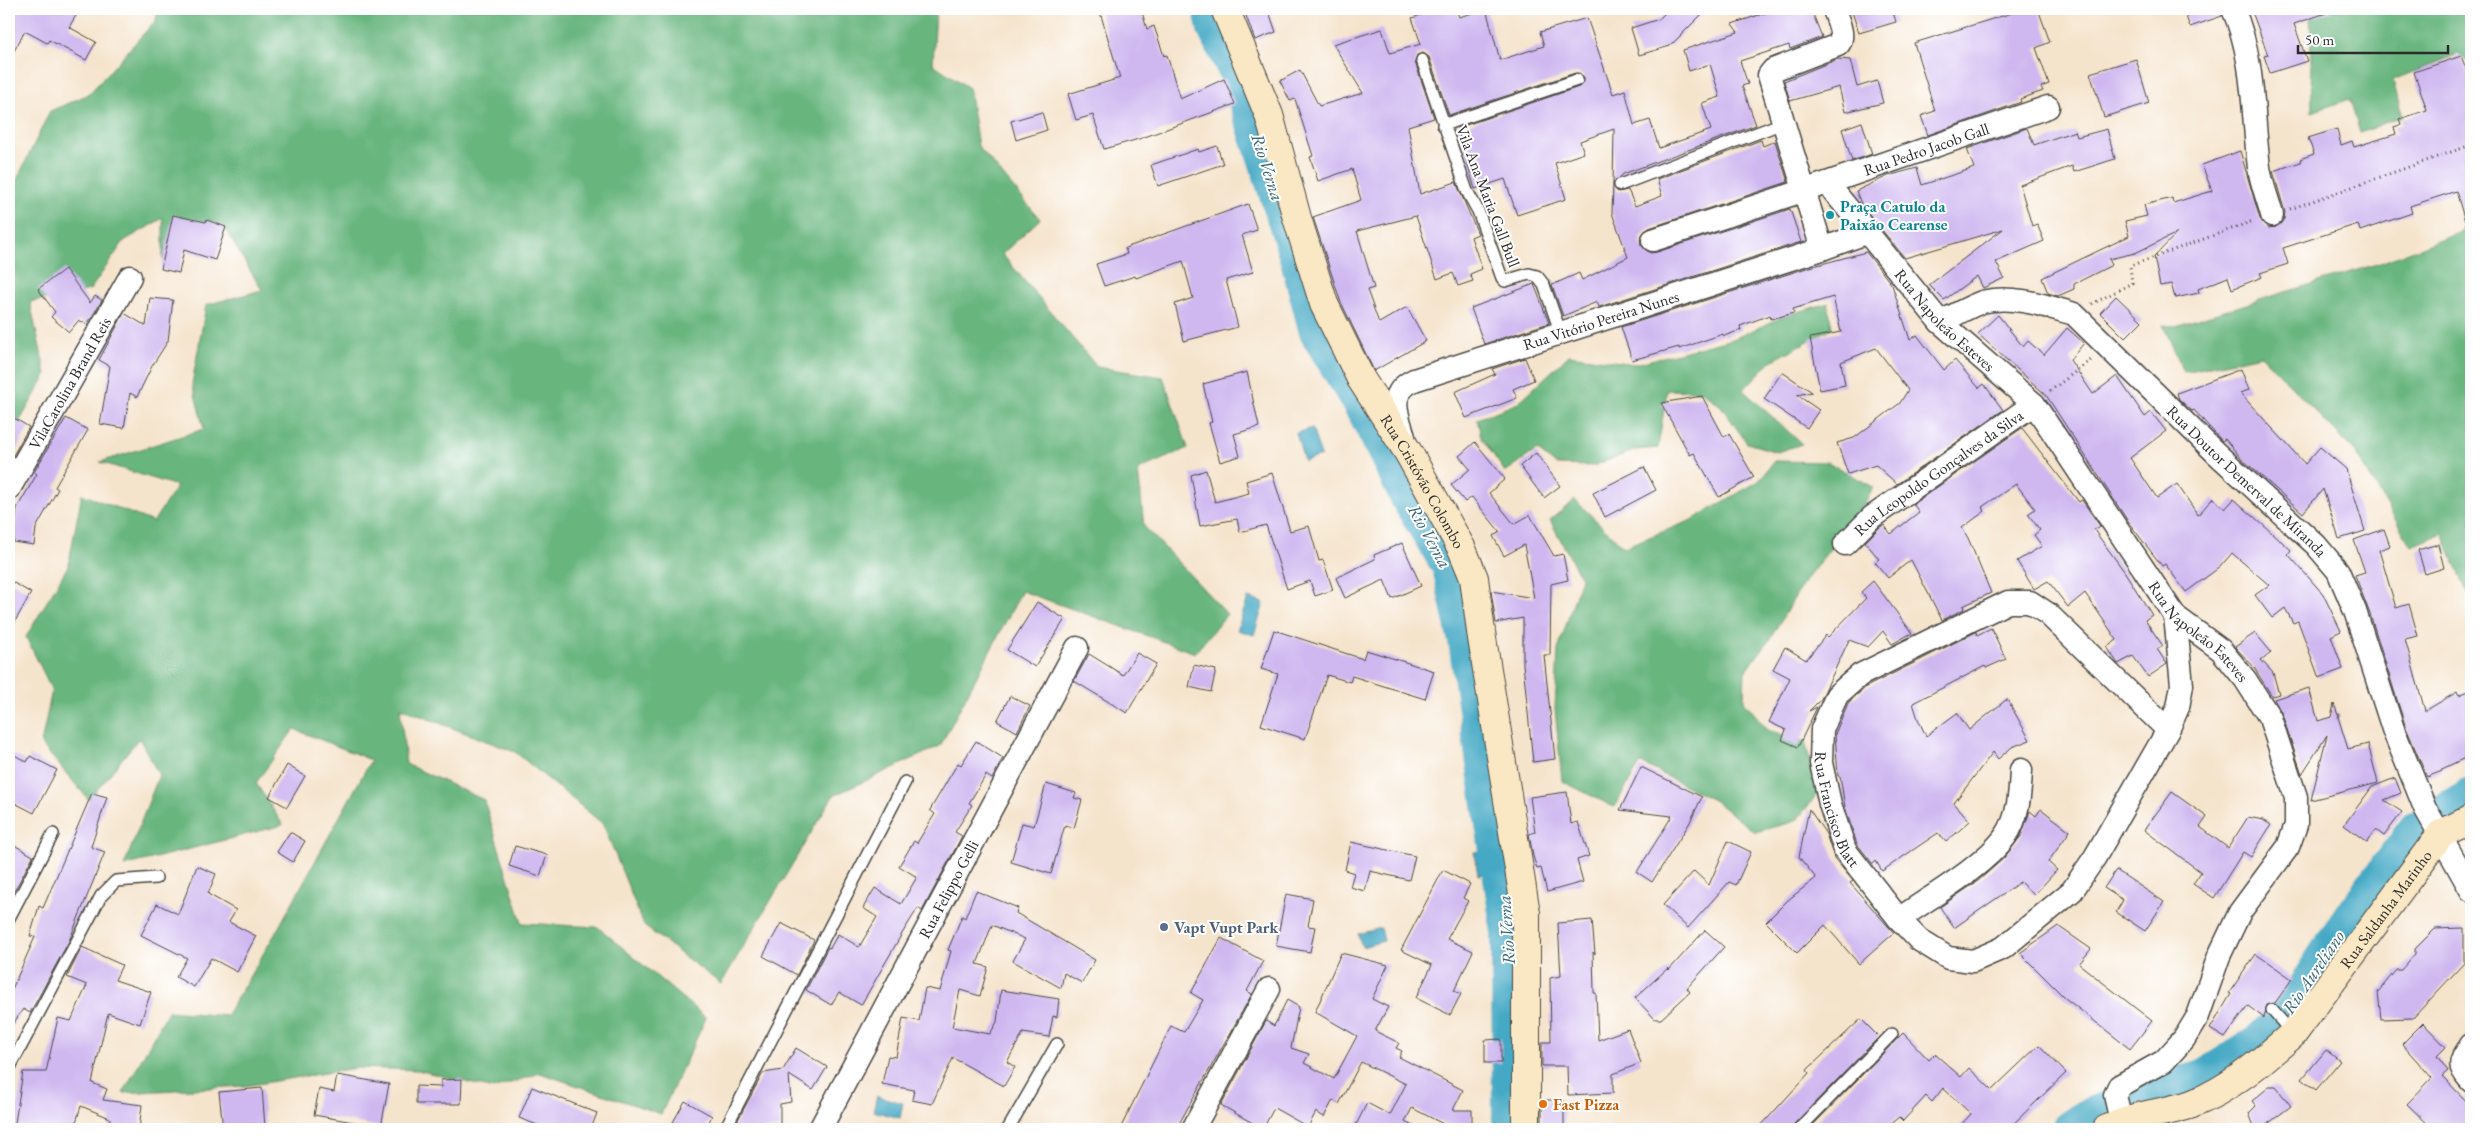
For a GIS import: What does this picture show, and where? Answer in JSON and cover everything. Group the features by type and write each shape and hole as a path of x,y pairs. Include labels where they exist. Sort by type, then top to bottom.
{"main road":[{"name":"Rua Cristóvão Colombo","path":"1225,9 1269,115 1297,218 1324,304 1361,378 1408,452 1462,549 1474,578 1526,913 1526,1129"},
{"name":"Rua Saldanha Marinho","path":"2114,1125 2191,1104 2220,1090 2262,1061 2293,1034 2441,834 2471,819"}],"street":[{"path":"1822,249 1769,76 1773,70 1838,45 1841,41 1841,34 1834,9"},
{"path":"2233,9 2241,28 2249,65 2259,169 2272,215"},
{"name":"Rua Pedro Jacob Gall","path":"1653,240 1827,184 2048,107"},
{"name":"Rua Napoleão Esteves","path":"1827,184 1940,322 2034,404 2175,616 2222,650 2259,698 2270,718 2296,797 2296,826 2288,847 2240,912 2219,956 2198,1016 2184,1038 2164,1061 2119,1086 2115,1095 2114,1125"},
{"name":"Rua Vitório Pereira Nunes","path":"1408,452 1396,403 1398,392 1405,384 1822,249 1866,233"},
{"name":"VilaCarolina Brand Reis","path":"9,489 130,277"},
{"name":"Rua Doutor Demerval de Miranda","path":"1940,322 1983,302 2005,300 2025,302 2074,314 2217,454 2316,545 2338,571 2355,611 2393,729 2425,808 2471,890"},
{"name":"Rua Leopoldo Gonçalves da Silva","path":"1845,544 1872,517 2034,404"},
{"name":"Rua Francisco Blatt","path":"2168,730 2048,614 2030,602 2008,602 1860,675 1836,695 1822,729 1821,763 1830,804 1845,850 1899,919 1920,940 1948,958 1973,961 2003,948 2072,891 2095,858 2168,730 2178,707 2182,685 2175,616"},
{"name":"Rua Felippo Gelli","path":"820,1129 1077,648"},
{"path":"1899,919 1979,863 2006,836 2020,801 2021,770"},
{"path":"1193,1129 1270,989"},
{"path":"2471,1045 2461,1062 2462,1070 2471,1081"}],"lane":[{"name":"Vila Ana Maria Gall Bull","path":"1422,60 1467,191 1478,211 1502,278 1505,281 1528,274 1537,276 1544,285 1561,334"},
{"path":"1443,125 1577,80"},
{"path":"1620,185 1783,123"},
{"path":"725,1129 905,782"},
{"path":"9,918 53,834"},
{"path":"9,1069 101,896 116,881 156,878"},
{"path":"2272,1010 2293,1034"},
{"path":"1799,1129 1892,1034"},
{"path":"1008,1129 1057,1044"}],"path":[{"path":"2034,404 2107,347"}],"green space":[{"path":"159,9 936,9 933,64 969,88 978,146 1040,219 1002,254 1097,367 1163,377 1188,448 1138,470 1144,526 1227,614 1195,653 1022,591 940,746 833,796 721,984 644,926 603,824 515,752 400,708 406,764 484,800 522,923 598,927 706,1018 661,1114 540,1073 493,1089 418,1070 356,1068 245,1086 123,1093 168,1011 226,1016 275,934 371,760 294,729 256,783 283,825 124,866 159,775 139,738 89,800 41,744 52,690 26,637 68,566 82,494 153,522 177,486 100,462 204,429 192,384 206,305 262,290 225,229 163,259 163,218 124,241 90,290 30,302 46,375 9,440 9,196 50,111 89,94 156,20"},
{"path":"2310,9 2471,9 2471,63 2458,54 2393,80 2402,116 2360,133 2350,99 2312,112"},
{"path":"2471,228 2471,593 2467,592 2443,534 2411,546 2356,453 2261,355 2184,372 2163,325 2175,326 2380,263"},
{"path":"1828,303 1832,328 1770,362 1743,390 1802,444 1777,452 1747,443 1721,406 1701,391 1667,390 1658,448 1636,450 1593,466 1556,465 1537,450 1505,472 1481,437 1477,419 1518,403 1569,355 1635,364 1733,339 1787,315"},
{"path":"1774,461 1828,462 1873,487 1865,504 1802,585 1768,642 1745,672 1744,701 1768,730 1805,742 1819,792 1796,821 1755,832 1715,801 1641,763 1614,807 1562,781 1555,709 1558,650 1581,578 1550,520 1575,500 1624,547 1692,520 1759,481"}],"water":[{"path":"1312,428 1321,456 1304,461 1296,433"},
{"path":"1248,598 1264,603 1254,635 1237,630"},
{"path":"1487,850 1491,873 1478,875 1474,852"},
{"path":"1381,928 1384,941 1362,947 1358,934"},
{"path":"877,1096 903,1103 900,1118 873,1111"}],"building":[{"path":"9,9 80,9 69,27 96,42 86,60 49,40 47,43 25,31 9,60"},
{"path":"1099,9 1141,9 1147,29 1154,26 1164,56 1167,55 1180,99 1224,79 1235,104 1142,138 1104,149 1093,115 1076,120 1068,94 1120,78"},
{"path":"1256,9 1268,9 1276,32 1255,40 1245,13"},
{"path":"1440,9 1456,9 1459,17 1486,9 1500,60 1544,46 1540,32 1587,18 1613,94 1625,90 1634,125 1650,120 1659,148 1711,130 1702,103 1720,97 1710,64 1689,71 1683,50 1738,32 1732,24 1777,9 1811,9 1822,37 1790,49 1789,45 1740,61 1748,84 1742,86 1756,125 1623,174 1613,184 1614,129 1580,141 1584,153 1555,163 1566,199 1517,215 1505,179 1475,189 1457,128 1579,87 1584,82 1584,77 1579,73 1575,73 1449,115 1429,57 1423,53 1417,55 1415,62 1434,118 1408,126 1420,194 1456,182 1478,234 1471,237 1482,269 1470,274 1473,281 1458,286 1453,273 1437,279 1416,216 1357,231 1374,288 1367,290 1379,323 1407,307 1426,341 1374,371 1340,300 1313,217 1361,200 1352,169 1318,181 1310,157 1313,156 1295,99 1290,101 1280,81 1300,70 1319,106 1363,93 1333,44 1382,29 1390,53 1421,44 1412,18"},
{"path":"1669,9 1707,9 1670,46 1639,55 1631,28 1659,19"},
{"path":"1851,9 1892,9 1896,22 1859,33"},
{"path":"2025,9 2038,9 2050,42 2036,48 2049,84 2041,87 2043,91 2020,99 2021,102 1928,135 1921,116 1935,111 1914,43"},
{"path":"2183,9 2220,9 2222,16 2190,27"},
{"path":"2251,9 2331,9 2332,11 2294,24 2307,61 2270,73 2264,56 2268,55"},
{"path":"2461,56 2467,71 2471,70 2471,227 2467,228 2456,191 2410,206 2412,213 2360,231 2358,224 2283,248 2288,264 2260,273 2262,277 2232,289 2228,277 2198,289 2199,293 2175,298 2171,284 2160,286 2154,257 2177,233 2135,253 2109,259 2112,265 2074,284 2074,289 2058,296 2048,293 2042,278 2129,236 2125,221 2147,216 2144,205 2172,198 2173,203 2212,191 2202,165 2240,151 2260,219 2268,228 2276,227 2284,219 2285,212 2273,171 2301,162 2300,159 2314,154 2308,138 2337,129 2341,145 2352,141 2354,147 2396,134 2394,127 2402,124 2400,119 2427,110 2414,72"},
{"path":"1838,59 1850,60 1857,87 1877,81 1883,103 1845,112 1839,87 1790,101 1784,81"},
{"path":"2136,59 2149,103 2104,117 2090,73"},
{"path":"1042,112 1047,130 1016,140 1011,121"},
{"path":"1862,122 1872,154 1852,161 1842,129"},
{"path":"2027,128 2034,145 2075,131 2077,137 2107,129 2115,159 2074,172 2072,166 2020,185 2032,226 2037,224 2044,241 1996,262 2004,278 1983,288 1977,276 1944,300 1929,285 2003,229 1905,258 1862,206 1856,191 1888,176 1917,168 1922,185 1974,168 1967,149"},
{"path":"1761,140 1763,146 1775,141 1788,182 1649,228 1640,237 1641,245 1650,253 1657,252 1790,209 1801,242 1599,307 1597,302 1563,316 1552,285 1579,273 1582,280 1628,257 1612,213 1613,184 1618,192 1628,190 1635,206 1662,196 1657,179"},
{"path":"1217,146 1223,164 1158,186 1151,165 1198,149 1199,152"},
{"path":"1248,204 1257,230 1242,235 1253,272 1226,280 1238,327 1184,341 1175,304 1193,298 1183,261 1136,278 1135,276 1104,286 1096,264 1127,254 1125,248"},
{"path":"173,215 206,222 207,220 226,227 215,260 184,250 179,273 161,269"},
{"path":"1866,252 1892,285 1910,340 1917,335 1944,370 1955,360 1979,388 1984,384 2003,410 1897,484 1876,465 1848,474 1837,443 1854,438 1900,403 1908,390 1876,348 1841,362 1845,385 1820,390 1810,338 1841,332 1833,297 1793,309 1794,313 1771,319 1770,315 1740,326 1741,330 1724,336 1723,334 1679,349 1679,347 1632,360 1621,327 1810,267"},
{"path":"65,269 90,303 95,296 102,300 87,325 79,320 69,332 51,317 55,312 38,289"},
{"path":"1534,284 1549,323 1484,344 1471,308"},
{"path":"2116,296 2142,321 2125,338 2100,313"},
{"path":"150,298 173,300 168,341 152,366 137,397 130,393 124,428 100,424 110,366 99,360 124,313 146,326"},
{"path":"1998,315 2023,347 2028,341 2044,355 2067,328 2084,343 2070,360 2093,394 2117,376 2145,417 2151,412 2166,431 2130,458 2157,498 2177,484 2198,515 2213,498 2225,509 2234,499 2291,550 2288,554 2323,594 2341,631 2331,636 2343,669 2319,678 2298,621 2293,623 2285,608 2272,618 2255,595 2269,585 2232,553 2220,567 2186,592 2165,564 2162,566 2129,523 2046,395 1978,334"},
{"path":"1525,358 1534,380 1513,389 1517,398 1466,418 1455,392 1495,374 1492,369"},
{"path":"2241,369 2249,390 2240,393 2305,464 2320,447 2346,469 2365,531 2339,539 2323,489 2303,513 2242,459 2225,439 2222,441 2194,410 2192,411 2179,399 2177,393"},
{"path":"1247,372 1259,427 1234,434 1240,456 1220,462 1209,423 1212,422 1203,384"},
{"path":"1782,372 1812,392 1797,395 1819,410 1807,428 1764,399"},
{"path":"1702,396 1724,437 1729,434 1754,477 1719,497 1694,453 1690,455 1661,403"},
{"path":"9,415 29,427 11,459 9,458"},
{"path":"66,418 88,430 55,487 58,489 36,528 34,545 13,542 17,508 37,474 34,472"},
{"path":"2022,428 2079,502 2082,500 2100,526 2094,530 2124,571 2152,615 2145,620 2163,646 2157,649 2167,664 2148,677 2133,656 2118,664 2107,647 2117,640 2085,593 2068,607 2048,581 2034,589 2017,561 2042,546 2034,535 2040,530 2028,514 2035,509 2016,484 1982,507 1985,511 1962,528 1991,593 1963,606 1964,609 1942,620 1911,560 1888,578 1875,562 1879,559 1865,542 1880,527 1884,525 1891,534 1919,512 1913,504"},
{"path":"1475,442 1505,479 1489,493 1514,524 1530,515 1554,556 1563,554 1568,580 1551,584 1550,655 1544,655 1555,759 1533,762 1523,664 1523,618 1496,623 1491,591 1534,598 1524,545 1504,556 1493,536 1500,532 1472,497 1465,502 1451,485 1470,469 1459,456"},
{"path":"1536,453 1560,486 1544,498 1520,466"},
{"path":"1644,467 1656,490 1605,517 1593,493"},
{"path":"1206,470 1215,502 1249,493 1246,481 1272,473 1290,531 1309,526 1319,561 1323,560 1333,590 1315,596 1310,581 1287,589 1266,525 1240,532 1237,519 1200,526 1191,475"},
{"path":"2384,529 2390,546 2379,550 2396,608 2409,604 2418,636 2405,639 2425,711 2457,692 2459,695 2471,690 2471,755 2427,777 2405,725 2370,614 2355,575 2365,572 2354,540"},
{"path":"1402,543 1421,586 1392,599 1384,580 1345,598 1336,578 1375,559 1374,555"},
{"path":"2438,544 2444,568 2425,574 2418,550"},
{"path":"9,580 31,593 9,632"},
{"path":"1873,581 1912,633 1892,644 1883,631 1868,647 1849,640 1821,699 1809,711 1817,707 1798,747 1782,740 1786,730 1769,722 1790,678 1773,669 1785,647 1806,660 1826,635 1828,637 1866,598 1861,592"},
{"path":"1037,602 1065,619 1035,667 1007,650"},
{"path":"1991,628 2006,659 1986,668 1985,666 1913,703 1918,719 1926,736 1957,713 1969,730 2007,699 2030,740 2012,747 1998,759 1993,752 1954,803 1970,821 1946,842 1938,833 1882,871 1876,861 1873,864 1857,844 1845,807 1840,776 1838,776 1835,734 1848,703 1866,687 1976,632 1977,635"},
{"path":"1274,630 1363,659 1366,650 1434,671 1425,699 1352,676 1350,682 1327,675 1305,739 1261,725 1278,674 1261,669"},
{"path":"2255,633 2271,652 2261,660 2273,673 2279,694 2272,696 2253,666 2235,647"},
{"path":"1137,653 1156,664 1127,713 1074,681 1089,654 1123,675"},
{"path":"1194,665 1216,670 1211,692 1189,687"},
{"path":"2309,688 2318,721 2331,717 2334,704 2338,715 2340,714 2338,717 2348,749 2368,744 2378,783 2311,800 2327,735 2302,774 2282,714 2274,699"},
{"path":"1010,696 1030,706 1017,732 997,721"},
{"path":"976,741 1003,758 992,779 986,775 969,803 972,805 955,832 962,836 922,911 918,908 861,1005 839,992 831,1005 806,990 828,947 830,948 838,934 859,947 877,917 863,908 875,888 901,904 917,877 899,866 914,841 917,843 935,814 930,810 958,763 961,765"},
{"path":"9,752 27,762 30,756 57,770 34,813 9,800"},
{"path":"287,765 305,776 287,807 269,797"},
{"path":"1641,767 1702,797 1689,824 1652,882 1637,872 1672,816 1620,810"},
{"path":"2395,778 2401,793 2384,800 2402,812 2384,836 2376,830 2367,842 2344,825 2372,787"},
{"path":"1046,784 1076,793 1074,798 1082,800 1074,828 1065,825 1051,874 1011,862 1022,823 1034,826"},
{"path":"1567,792 1571,824 1578,822 1589,856 1577,860 1583,882 1547,892 1541,868 1537,869 1529,834 1535,832 1530,797"},
{"path":"2172,792 2207,817 2200,827 2228,848 2248,817 2263,820 2271,825 2251,857 2243,852 2214,898 2193,884 2201,872 2144,830"},
{"path":"92,793 107,797 91,847 105,852 69,941 30,1013 23,1009 9,1030 9,996 35,937 30,936 39,906 43,908"},
{"path":"1809,809 1826,834 1834,858 1853,881 1850,883 1894,933 1859,964 1825,925 1797,953 1766,922 1788,900 1816,878 1799,857"},
{"path":"2041,809 2070,831 2048,862 2057,870 2034,895 2020,882 1954,928 1940,907 1978,881 2004,858 2021,836 2030,811 2036,816"},
{"path":"290,832 305,841 293,862 277,852"},
{"path":"1728,841 1751,852 1736,885 1729,882 1688,928 1663,905 1694,871 1709,885"},
{"path":"9,842 33,856 9,901"},
{"path":"1351,842 1415,856 1409,880 1370,871 1365,891 1350,887 1354,873 1345,870"},
{"path":"515,846 547,855 540,876 509,866"},
{"path":"197,866 216,874 208,894 236,910 229,922 256,936 237,972 211,958 194,987 176,977 187,958 141,935 157,904 178,914"},
{"path":"1443,870 1470,884 1463,898 1468,901 1447,939 1473,951 1454,991 1461,994 1450,1015 1416,998 1432,965 1401,950"},
{"path":"2116,870 2164,902 2145,931 2116,912 2123,900 2104,888"},
{"path":"976,891 1018,908 1016,913 1095,960 1082,983 1064,973 1061,988 1013,961 1025,939 992,925 977,964 988,967 980,996 960,990 952,1027 990,1034 997,1022 1001,990 1059,999 1057,1017 1053,1016 1049,1037 1023,1033 1007,1062 1015,1067 1004,1086 953,1058 932,1104 912,1100 914,1090 882,1084 888,1056 896,1057 903,1018 919,1021 925,988 940,991 951,951 948,950 962,916 965,918"},
{"path":"1286,894 1313,899 1308,926 1315,927 1310,952 1276,946"},
{"path":"1592,920 1595,954 1593,952 1594,993 1596,993 1598,1040 1628,1029 1641,1063 1613,1074 1613,1093 1568,1095 1567,1066 1542,1066 1542,1042 1551,1042 1550,978 1561,976 1558,923"},
{"path":"781,923 814,940 797,975 763,956"},
{"path":"2058,926 2091,949 2079,964 2152,1021 2130,1049 2065,998 2020,953"},
{"path":"2464,928 2464,963 2413,1018 2381,1019 2378,992 2396,970 2401,970 2415,954 2415,949 2435,929"},
{"path":"1705,930 1724,947 1687,988 1690,992 1661,1019 1655,1019 1635,998 1668,968 1669,970"},
{"path":"1221,938 1263,961 1247,991 1252,994 1176,1129 1120,1129 1171,1026 1184,1032 1203,1000 1191,993"},
{"path":"82,947 122,965 115,980 151,992 140,1024 108,1013 92,1083 107,1089 103,1100 142,1105 139,1129 109,1129 110,1118 81,1106 74,1129 14,1129 23,1072 46,1072 58,1018 71,1021 87,985 67,977"},
{"path":"1341,953 1388,965 1372,999 1388,1007 1375,1031 1399,1043 1396,1048 1402,1051 1399,1057 1463,1090 1453,1110 1472,1110 1472,1129 1453,1129 1412,1108 1405,1122 1418,1129 1354,1129 1367,1103 1390,1115 1406,1084 1361,1062 1339,1104 1333,1100 1324,1117 1316,1112 1308,1127 1274,1108 1263,1129 1221,1105 1266,1021 1274,1026 1287,1000 1299,1007 1291,1048 1309,1054 1304,1063 1334,1079 1357,1036 1315,1012"},
{"path":"2256,954 2292,979 2275,1003 2267,1005 2264,1018 2248,1006 2225,1038 2210,1029 2231,994 2229,993"},
{"path":"1861,1019 1879,1037 1794,1124 1792,1129 1758,1129 1809,1073 1807,1070"},
{"path":"2423,1023 2446,1047 2437,1056 2448,1071 2442,1076 2471,1106 2471,1129 2433,1129 2407,1104 2432,1078 2402,1044"},
{"path":"1903,1033 1929,1060 1935,1054 1961,1077 1969,1068 1992,1090 2039,1045 2066,1073 2008,1129 1957,1129 1971,1114 1943,1088 1932,1102 1926,1096 1903,1121 1899,1117 1884,1129 1809,1129"},
{"path":"1501,1039 1501,1063 1485,1063 1485,1040"},
{"path":"796,1048 827,1067 813,1090 789,1075 791,1102 780,1104 780,1129 733,1129 763,1073 783,1070"},
{"path":"2326,1050 2340,1061 2316,1090 2302,1079"},
{"path":"337,1075 389,1084 381,1127 314,1115 319,1089 334,1092"},
{"path":"462,1079 461,1104 416,1104 416,1086 441,1087 441,1080"},
{"path":"532,1087 597,1113 591,1129 548,1129 519,1118"},
{"path":"2269,1087 2276,1087 2291,1106 2261,1129 2255,1129 2249,1113 2256,1106 2252,1101"},
{"path":"262,1088 265,1127 223,1129 219,1092"},
{"path":"1542,1100 1564,1100 1564,1129 1542,1129"},
{"path":"685,1101 712,1116 705,1129 686,1129 673,1122"}],"waterway":[{"name":"Rio Verna","path":"1211,9 1215,29 1236,71 1265,157 1298,260 1317,332 1367,415 1408,498 1450,567 1466,641 1509,932 1510,1129"},
{"name":"Rio Aureliano","path":"2069,1129 2086,1117 2137,1097 2206,1076 2258,1043 2289,1012 2347,922 2416,829 2471,795"}],"place":[{"name":"Praça Catulo da Paixão Cearense","path":"1830,215"},
{"name":"Vapt Vupt Park","path":"1164,927"},
{"name":"Fast Pizza","path":"1543,1104"}]}
